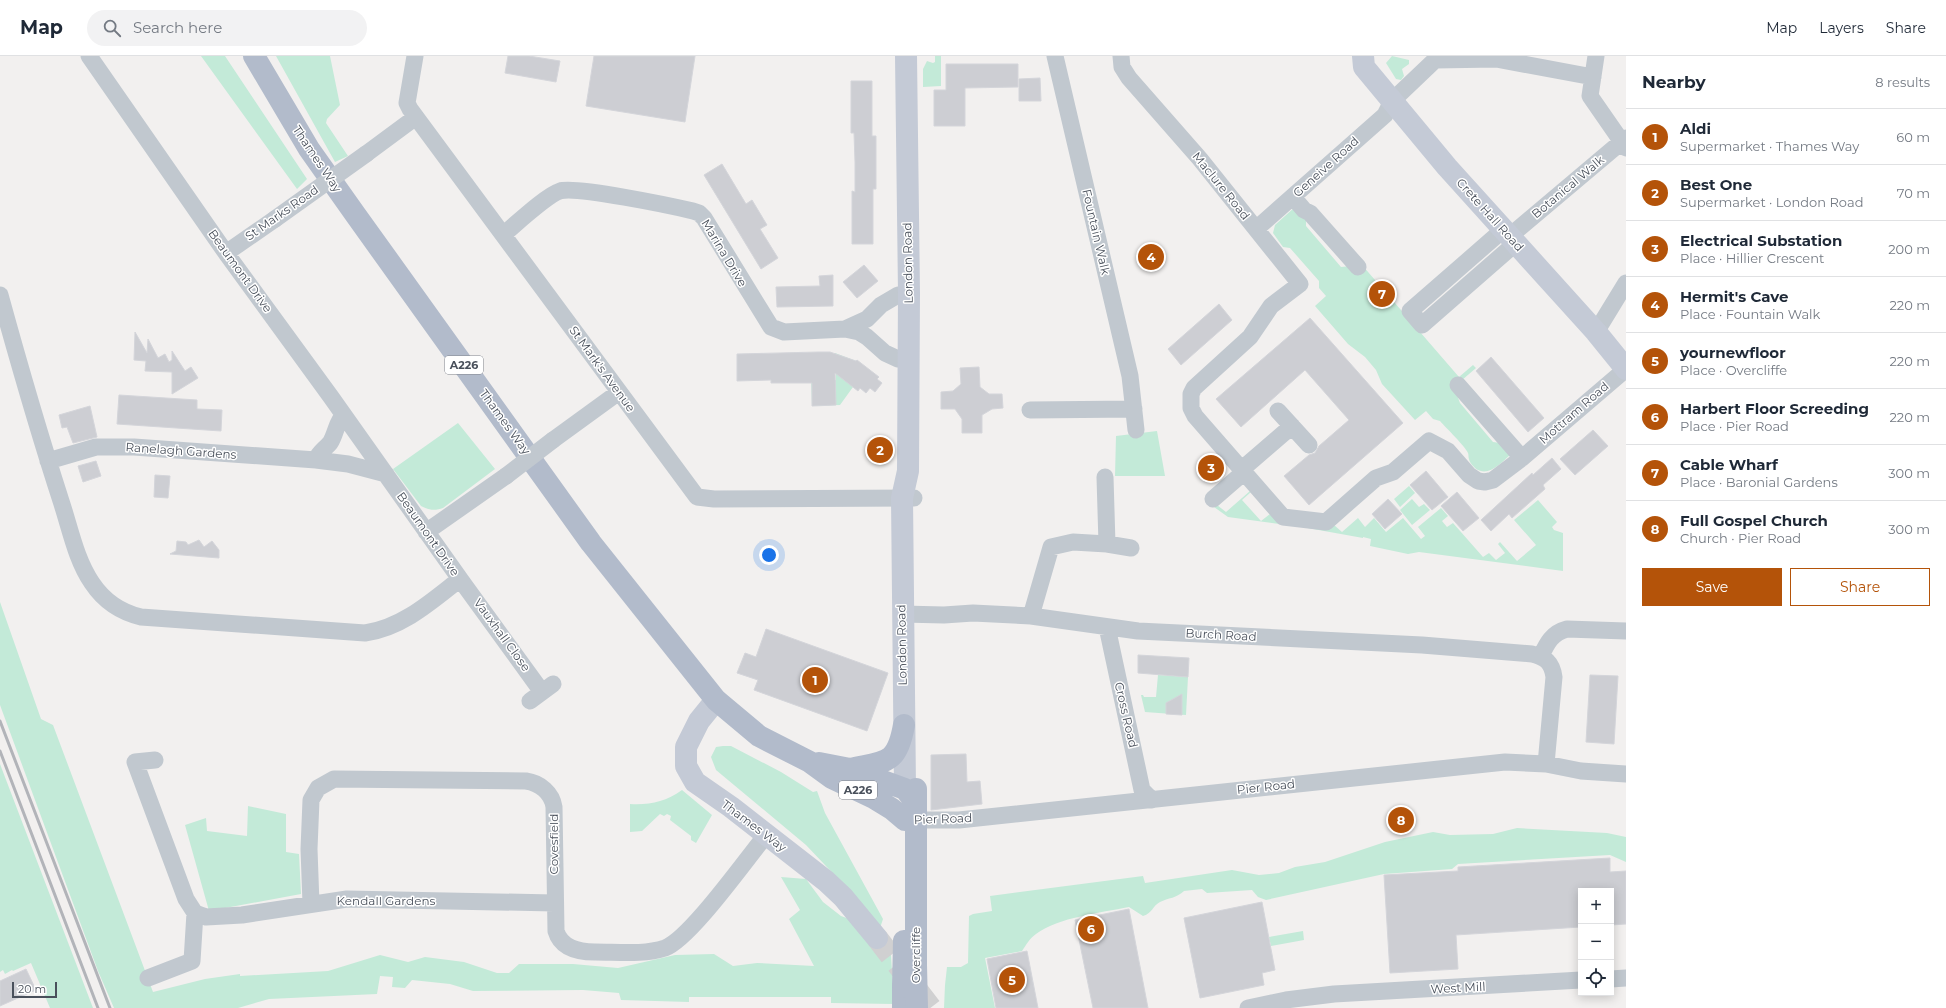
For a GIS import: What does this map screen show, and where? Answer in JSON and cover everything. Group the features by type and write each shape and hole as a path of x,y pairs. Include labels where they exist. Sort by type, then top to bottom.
{"main road":[{"name":"Thames Way","path":"254,56 309,149 364,227 591,543 716,700 759,736 810,762 832,778 892,809 913,807"},
{"name":"London Road","path":"906,56 909,293 909,614 913,807 910,902"},
{"name":"Crete Hall Road","path":"1363,56 1364,67 1392,101 1448,167 1596,332 1626,369"},
{"name":"London Road","path":"909,614 904,725 913,807"},
{"name":"Thames Way","path":"716,700 699,722 686,747 686,766 695,782 767,834 826,881 843,897 877,938"},
{"name":"A226","path":"850,769 881,762 893,756 900,744 904,725"},
{"name":"Thames Way","path":"810,762 850,769 913,807"},
{"name":"Overcliffe","path":"904,1008 904,941 910,902"},
{"name":"Overcliffe","path":"910,902 916,964 917,1008"}],"street":[{"name":"Beaumont Drive","path":"0,295 48,460 87,575 95,588 110,604 120,610 134,615 319,631 365,633 381,630 405,619 460,579 344,414 226,253 89,56"},
{"name":"St Mark's Avenue","path":"415,56 407,103 695,495 700,498 908,498"},
{"name":"Fountain Walk","path":"1055,56 1130,376 1136,430"},
{"name":"Maclure Road","path":"1121,56 1122,67 1129,78 1194,152 1300,284 1269,309 1250,337 1199,383 1191,394 1191,408 1193,415 1242,471"},
{"path":"1596,56 1590,96 1624,142"},
{"name":"Geneive Road","path":"1256,229 1384,115 1392,101 1435,60 1497,57 1593,77"},
{"name":"St Marks Road","path":"226,253 416,117"},
{"name":"Botanical Walk","path":"1510,236 1624,142"},
{"name":"Marina Drive","path":"504,234 550,197 559,191 565,190 593,193 693,211 699,213 704,218 771,327 784,332 845,329 859,332 867,337 884,353 898,359 908,360"},
{"path":"1293,197 1358,268"},
{"path":"1510,236 1422,324 1410,310 1510,236"},
{"path":"1596,332 1626,283"},
{"name":"Marina Drive","path":"845,329 867,319 883,304 898,295 909,293"},
{"name":"Mottram Road","path":"1242,471 1282,517 1324,522 1376,478 1393,472 1429,441 1448,452 1469,475 1482,482 1493,480 1522,458 1626,369"},
{"path":"1458,385 1522,458"},
{"path":"426,532 506,476 619,392"},
{"path":"1030,410 1134,409"},
{"path":"1278,411 1309,446"},
{"path":"316,460 330,442 340,419 344,414"},
{"path":"1213,499 1292,426"},
{"name":"Ranelagh Gardens","path":"48,460 86,449 110,446 134,446 316,460 348,464 386,474"},
{"path":"1105,477 1108,544"},
{"path":"1030,616 1051,547 1073,542 1108,544 1131,548"},
{"name":"Vauxhall Close","path":"460,579 542,692"},
{"name":"Burch Road","path":"909,614 944,615 973,613 1030,616 1107,628 1138,631 1422,645 1508,651 1541,656"},
{"name":"Cross Road","path":"1107,628 1142,790 1152,800"},
{"path":"1546,764 1554,677 1549,661 1541,656 1552,636 1559,631 1568,629 1626,631"},
{"path":"148,978 192,961 195,913 186,899 135,762 155,760"},
{"name":"Pier Road","path":"913,807 959,820 1504,762 1546,764 1581,771 1626,774"},
{"name":"Covesfield","path":"311,904 309,849 311,800 315,792 322,785 337,778 526,781 536,784 548,793 554,804 554,923 556,934 563,942 572,948 588,952 641,951 666,947 680,939 767,834"},
{"name":"Kendall Gardens","path":"195,913 206,917 242,915 347,900 554,903"},
{"path":"1614,979 1626,978"},
{"name":"West Mill","path":"1248,1008 1286,1000 1335,1001 1578,980"}],"green space":[{"path":"201,56 225,56 307,179 297,189"},
{"path":"276,56 330,56 340,105 327,119 326,123 348,156 335,162"},
{"path":"935,56 941,56 941,86 923,87 923,69 927,61 933,63 935,62"},
{"path":"1392,56 1409,60 1409,64 1402,69 1404,76 1401,80 1396,79 1386,63"},
{"path":"1295,207 1306,219 1306,226 1341,267 1362,265 1459,377 1473,365 1476,368 1454,387 1460,403 1493,442 1500,443 1510,455 1499,465 1486,471 1476,469 1470,462 1466,450 1440,421 1433,419 1426,411 1415,420 1382,384 1376,370 1365,357 1348,344 1315,306 1326,296 1319,288 1319,281 1290,248 1283,247 1273,233 1275,225"},
{"path":"810,353 824,380 836,380 835,353 856,361 853,387 840,405 812,406"},
{"path":"458,423 495,469 443,508 432,510 421,506 393,469"},
{"path":"1157,431 1165,476 1115,476 1116,436"},
{"path":"1409,486 1415,493 1400,507 1394,499"},
{"path":"1250,491 1251,492 1242,500 1261,521 1270,514 1334,525 1342,532 1358,518 1365,527 1374,518 1386,532 1403,518 1421,539 1425,536 1418,527 1441,508 1448,516 1442,521 1447,527 1453,523 1483,557 1489,553 1496,560 1505,553 1498,544 1500,542 1517,561 1536,545 1514,520 1538,500 1557,522 1552,527 1554,530 1563,533 1563,571 1419,552 1408,554 1370,546 1371,539 1363,537 1228,517 1214,507 1217,505 1226,512"},
{"path":"1412,499 1419,507 1424,504 1430,510 1412,525 1400,510"},
{"path":"0,602 41,719 53,725 153,992 205,979 240,974 240,976 328,971 380,955 408,962 425,957 464,962 497,973 509,973 519,964 573,964 618,968 675,955 714,954 733,966 757,963 814,966 789,919 800,910 781,877 806,879 823,902 841,916 866,925 891,955 894,1004 831,1003 831,997 689,997 689,1002 621,1000 619,993 583,990 473,991 450,984 412,980 405,988 392,987 393,977 380,976 377,994 269,999 238,1008 114,1008 98,971 0,705"},
{"path":"1158,675 1188,677 1186,715 1145,712 1141,695 1144,697 1156,697"},
{"path":"731,746 781,772 813,792 817,791 825,813 883,919 879,931 843,884 806,845 716,770 711,757 716,747"},
{"path":"0,764 93,1008 50,1008 31,963 5,974 3,970 0,972"},
{"path":"682,790 712,815 696,843 691,840 691,836 670,820 671,816 667,814 664,816 660,814 642,831 630,832 630,804 657,802"},
{"path":"248,806 286,814 286,852 299,854 301,894 209,911 185,825 206,818 207,831 247,836"},
{"path":"1517,828 1607,833 1626,837 1626,862 1610,855 1458,864 1452,869 1384,874 1266,900 1258,897 1252,890 1207,893 1202,889 1184,891 1175,897 1155,905 1149,913 1143,916 1129,907 1080,916 1045,928 1028,942 1022,951 985,958 995,1008 944,1008 947,967 961,967 968,963 969,916 992,911 990,896 1143,876 1145,883 1232,870 1259,875 1279,873 1295,867 1325,862 1385,842 1433,832 1450,835 1493,834"},
{"path":"1303,931 1304,940 1271,946 1269,937"}],"building":[{"path":"508,56 529,56 560,61 556,82 505,73"},
{"path":"594,56 695,56 685,122 586,106"},
{"path":"946,64 1018,64 1018,87 965,88 965,126 934,126 934,90 946,90"},
{"path":"1040,78 1041,101 1019,101 1019,79"},
{"path":"851,81 872,81 872,136 876,136 876,189 873,189 873,244 852,244 852,191 855,192 855,162 854,133 851,133"},
{"path":"722,164 746,204 752,200 767,225 760,229 778,258 761,269 704,175"},
{"path":"864,265 878,281 857,298 843,282"},
{"path":"833,275 833,306 777,307 776,287 820,286 819,276"},
{"path":"1219,304 1232,320 1181,365 1168,349"},
{"path":"1310,318 1403,423 1309,505 1284,476 1309,455 1315,453 1319,446 1349,420 1305,370 1241,427 1216,399"},
{"path":"135,332 147,353 148,339 158,358 165,354 169,362 172,360 172,351 185,371 191,367 198,378 172,394 172,372 145,371 146,361 134,360"},
{"path":"830,352 856,361 857,360 879,377 877,379 882,383 875,392 870,388 866,393 860,388 858,391 835,373 836,405 812,406 812,383 771,383 771,380 737,381 737,354"},
{"path":"1491,357 1544,418 1528,432 1476,371"},
{"path":"979,367 980,387 989,394 1002,394 1003,408 992,409 982,415 982,433 962,433 962,419 955,409 941,409 941,392 953,391 961,384 960,368"},
{"path":"119,395 197,400 197,409 222,410 221,431 117,424"},
{"path":"90,406 97,437 73,443 67,427 62,428 59,415"},
{"path":"1593,430 1608,446 1575,475 1560,459"},
{"path":"1215,458 1222,466 1205,482 1199,471"},
{"path":"1552,458 1561,469 1543,485 1545,489 1512,518 1509,514 1491,531 1481,520 1532,473 1533,475"},
{"path":"96,461 101,476 83,482 78,466"},
{"path":"1426,471 1448,497 1432,510 1410,485"},
{"path":"155,475 170,476 168,498 154,497"},
{"path":"1457,492 1479,518 1463,531 1441,506"},
{"path":"1388,499 1402,514 1385,529 1372,514"},
{"path":"199,540 204,547 212,541 219,550 219,558 170,554 176,551 177,541 186,542 188,545"},
{"path":"766,629 888,673 867,731 754,690 758,680 737,673 745,653 756,657"},
{"path":"1138,655 1189,658 1188,677 1138,673"},
{"path":"1590,675 1618,676 1614,744 1586,742"},
{"path":"1182,694 1182,715 1166,714 1166,703"},
{"path":"966,754 967,782 980,781 982,804 931,810 931,755"},
{"path":"1610,858 1610,872 1626,871 1626,924 1614,925 1614,888 1578,888 1578,927 1456,935 1458,969 1390,973 1384,875 1458,871 1458,867"},
{"path":"1262,902 1275,970 1262,973 1264,985 1200,998 1184,918"},
{"path":"1129,909 1148,1008 1093,1008 1075,920"},
{"path":"1027,951 1038,1008 996,1008 987,959"},
{"path":"26,969 36,990 0,1006 0,981"}],"tunnel":[{"path":"877,938 931,1008"}],"railway":[{"path":"0,721 110,1008"},
{"path":"0,751 98,1008"}],"place":[{"name":"Hermit's Cave","path":"1151,257"},
{"name":"Cable Wharf","path":"1382,294"},
{"name":"Best One","path":"880,450"},
{"name":"Electrical Substation","path":"1211,468"},
{"name":"Aldi","path":"815,680"},
{"name":"Full Gospel Church","path":"1401,820"},
{"name":"Harbert Floor Screeding","path":"1091,929"},
{"name":"yournewfloor","path":"1012,980"}]}
